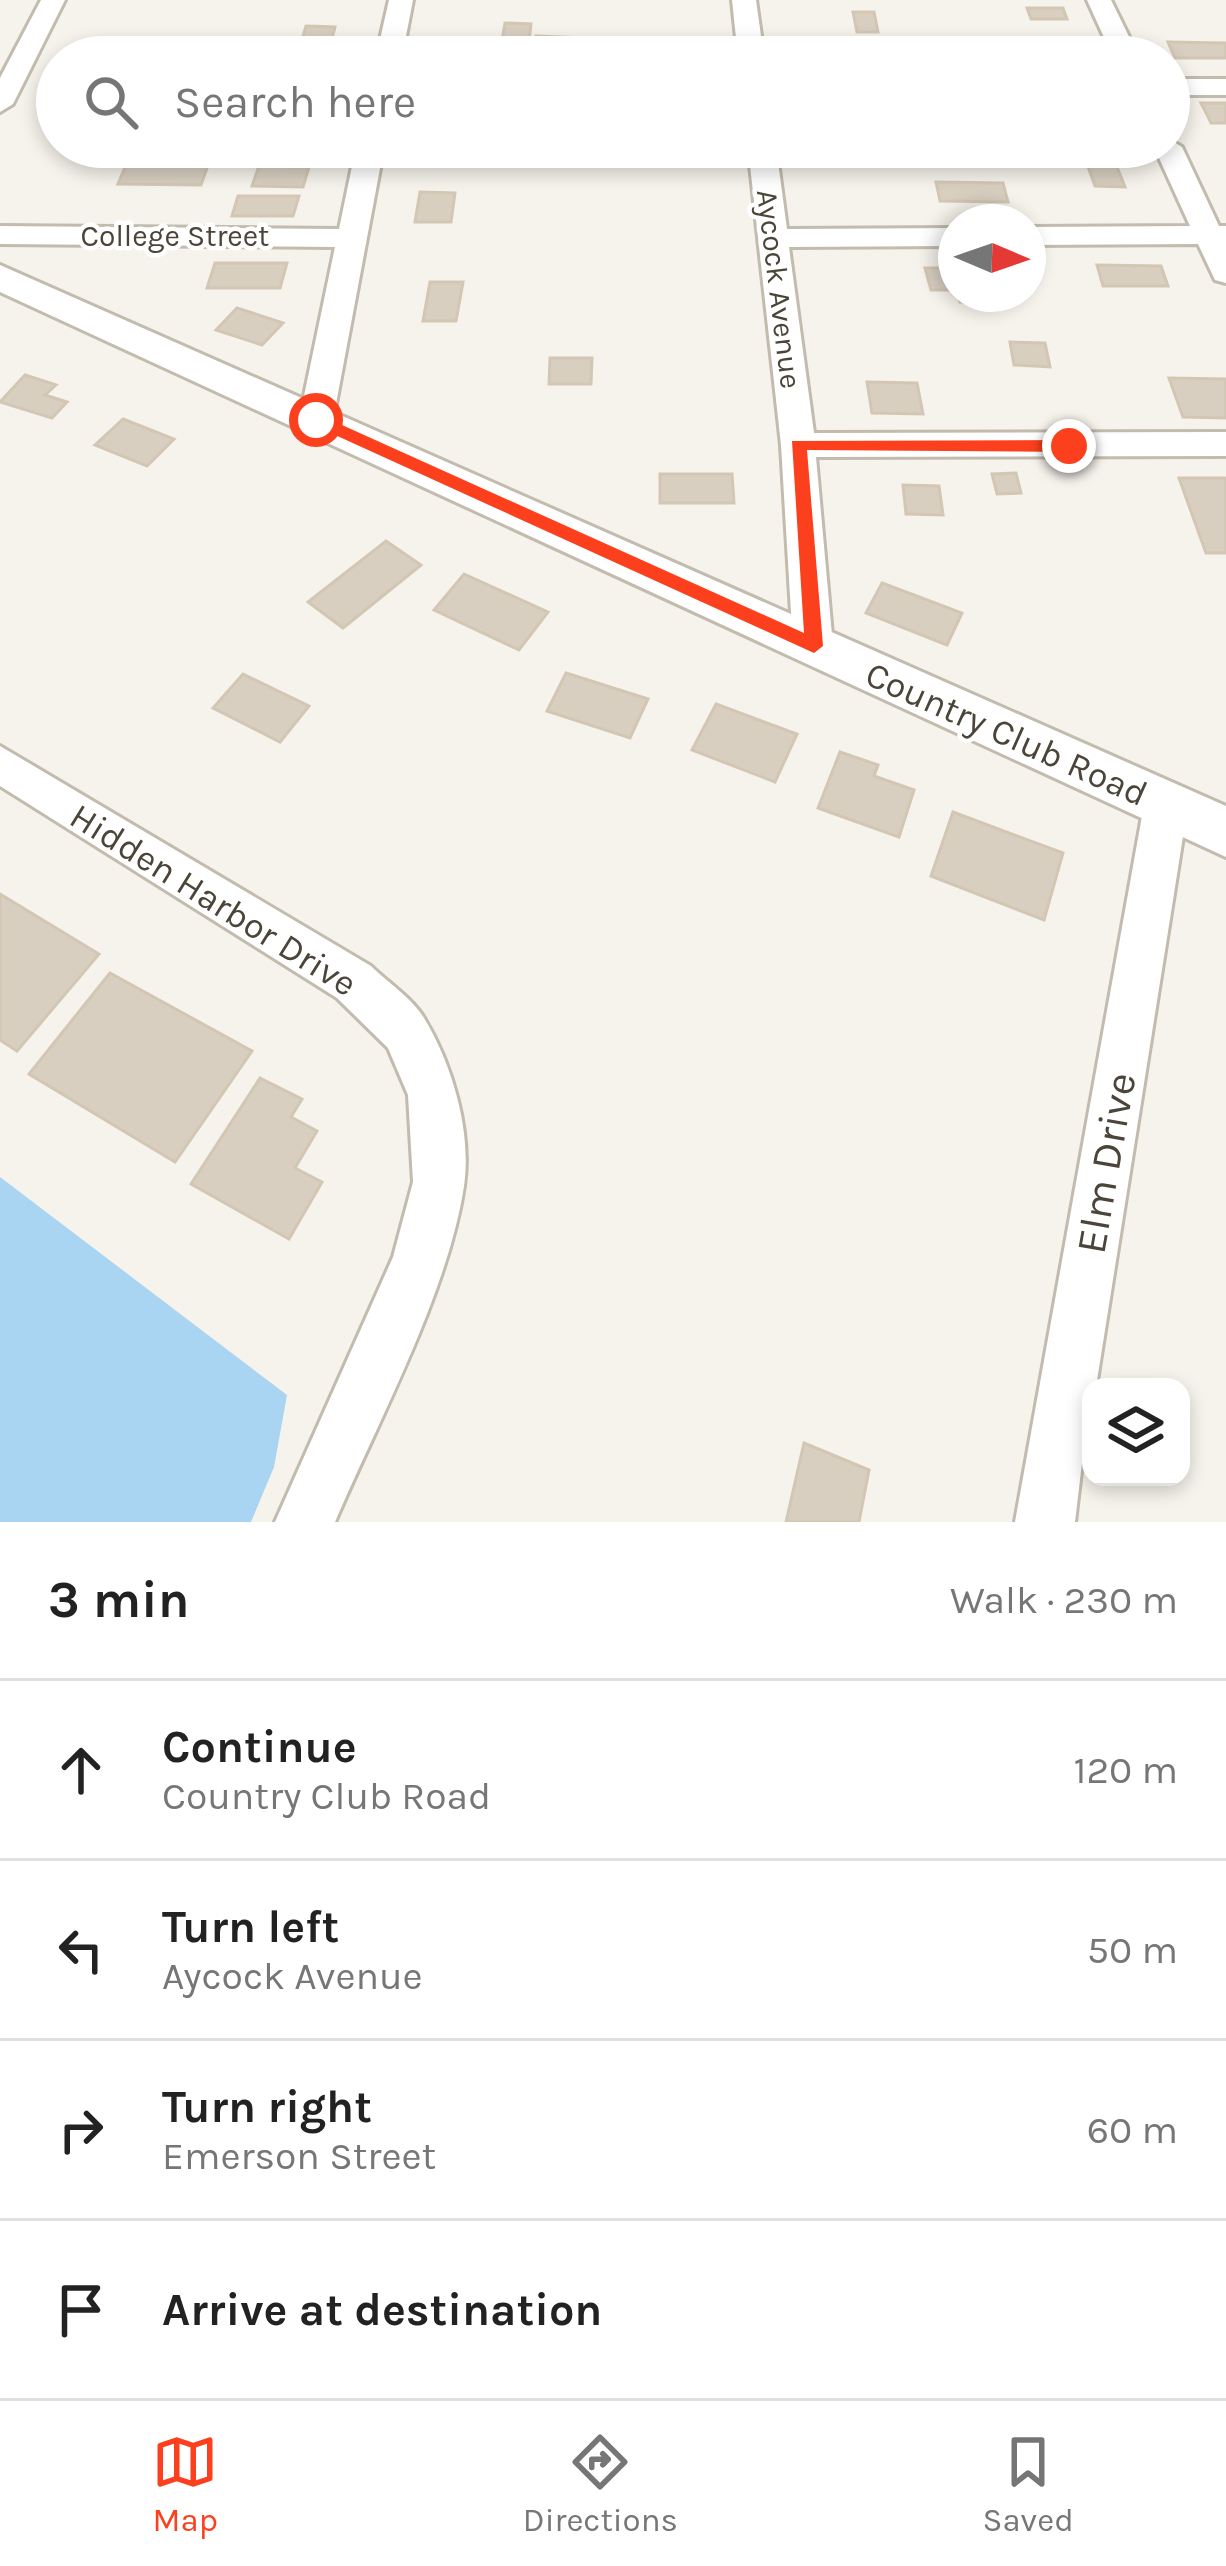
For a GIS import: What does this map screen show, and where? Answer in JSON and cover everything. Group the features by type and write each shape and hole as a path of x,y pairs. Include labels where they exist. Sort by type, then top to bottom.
{"street":[{"path":"0,104 53,0"},
{"path":"393,36 400,0"},
{"path":"744,0 748,36"},
{"path":"1099,0 1116,36"},
{"path":"1190,87 1226,87"},
{"path":"316,420 365,168"},
{"name":"Aycock Avenue","path":"764,168 798,445 814,646"},
{"path":"1180,168 1217,235 1226,273"},
{"name":"College Street","path":"0,235 350,238"},
{"path":"1046,236 1217,235"},
{"path":"772,238 938,237"},
{"name":"Country Club Road","path":"0,277 1226,832"},
{"path":"798,445 1226,444"},
{"name":"Hidden Harbor Drive","path":"0,764 354,982 405,1030 433,1095 440,1182 419,1260 304,1522"},
{"name":"Elm Drive","path":"1045,1522 1166,805"}],"water":[{"path":"0,1177 287,1395 274,1467 251,1522 0,1522"}],"building":[{"path":"1027,8 1063,8 1067,19 1031,19"},
{"path":"853,12 874,12 878,32 857,32"},
{"path":"505,23 531,24 530,36 503,36"},
{"path":"306,26 335,27 333,36 303,36"},
{"path":"1190,42 1226,43 1226,58 1190,58"},
{"path":"1201,103 1226,103 1226,123 1211,123"},
{"path":"125,168 207,168 201,185 118,184"},
{"path":"258,168 309,168 303,187 252,186"},
{"path":"1089,168 1117,168 1125,187 1095,186"},
{"path":"936,182 1003,183 1008,202 940,201"},
{"path":"420,192 455,193 451,222 415,222"},
{"path":"238,196 299,196 293,216 232,216"},
{"path":"215,263 287,263 280,288 207,288"},
{"path":"1097,265 1161,266 1168,286 1103,286"},
{"path":"925,268 938,268 938,290 931,290"},
{"path":"430,282 463,282 456,321 423,321"},
{"path":"237,308 283,323 262,345 216,330"},
{"path":"1010,342 1045,343 1050,367 1014,365"},
{"path":"550,358 592,358 591,384 549,384"},
{"path":"25,375 56,385 45,395 67,402 52,418 0,402"},
{"path":"1169,378 1226,379 1226,418 1183,417"},
{"path":"867,382 917,383 923,414 872,413"},
{"path":"123,419 174,439 147,466 95,445"},
{"path":"1016,473 1021,493 997,494 992,474"},
{"path":"660,474 732,474 734,503 660,503"},
{"path":"1179,478 1226,478 1226,553 1206,553"},
{"path":"903,485 939,486 943,515 906,514"},
{"path":"386,541 421,565 343,628 308,602"},
{"path":"464,574 548,612 519,650 434,610"},
{"path":"882,583 962,613 947,645 866,613"},
{"path":"566,673 648,699 630,738 547,711"},
{"path":"243,674 309,706 280,742 213,708"},
{"path":"716,704 797,734 775,782 692,750"},
{"path":"840,752 878,765 874,776 914,790 899,837 818,808"},
{"path":"953,812 1063,853 1044,920 931,876"},
{"path":"0,894 99,954 17,1051 0,1040"},
{"path":"110,973 252,1051 175,1162 29,1074"},
{"path":"260,1078 302,1099 291,1117 317,1131 295,1168 322,1182 289,1239 191,1184"},
{"path":"804,1443 869,1470 859,1522 786,1522"}],"route":[{"path":"316,420 814,646 798,445 1069,446"}]}
